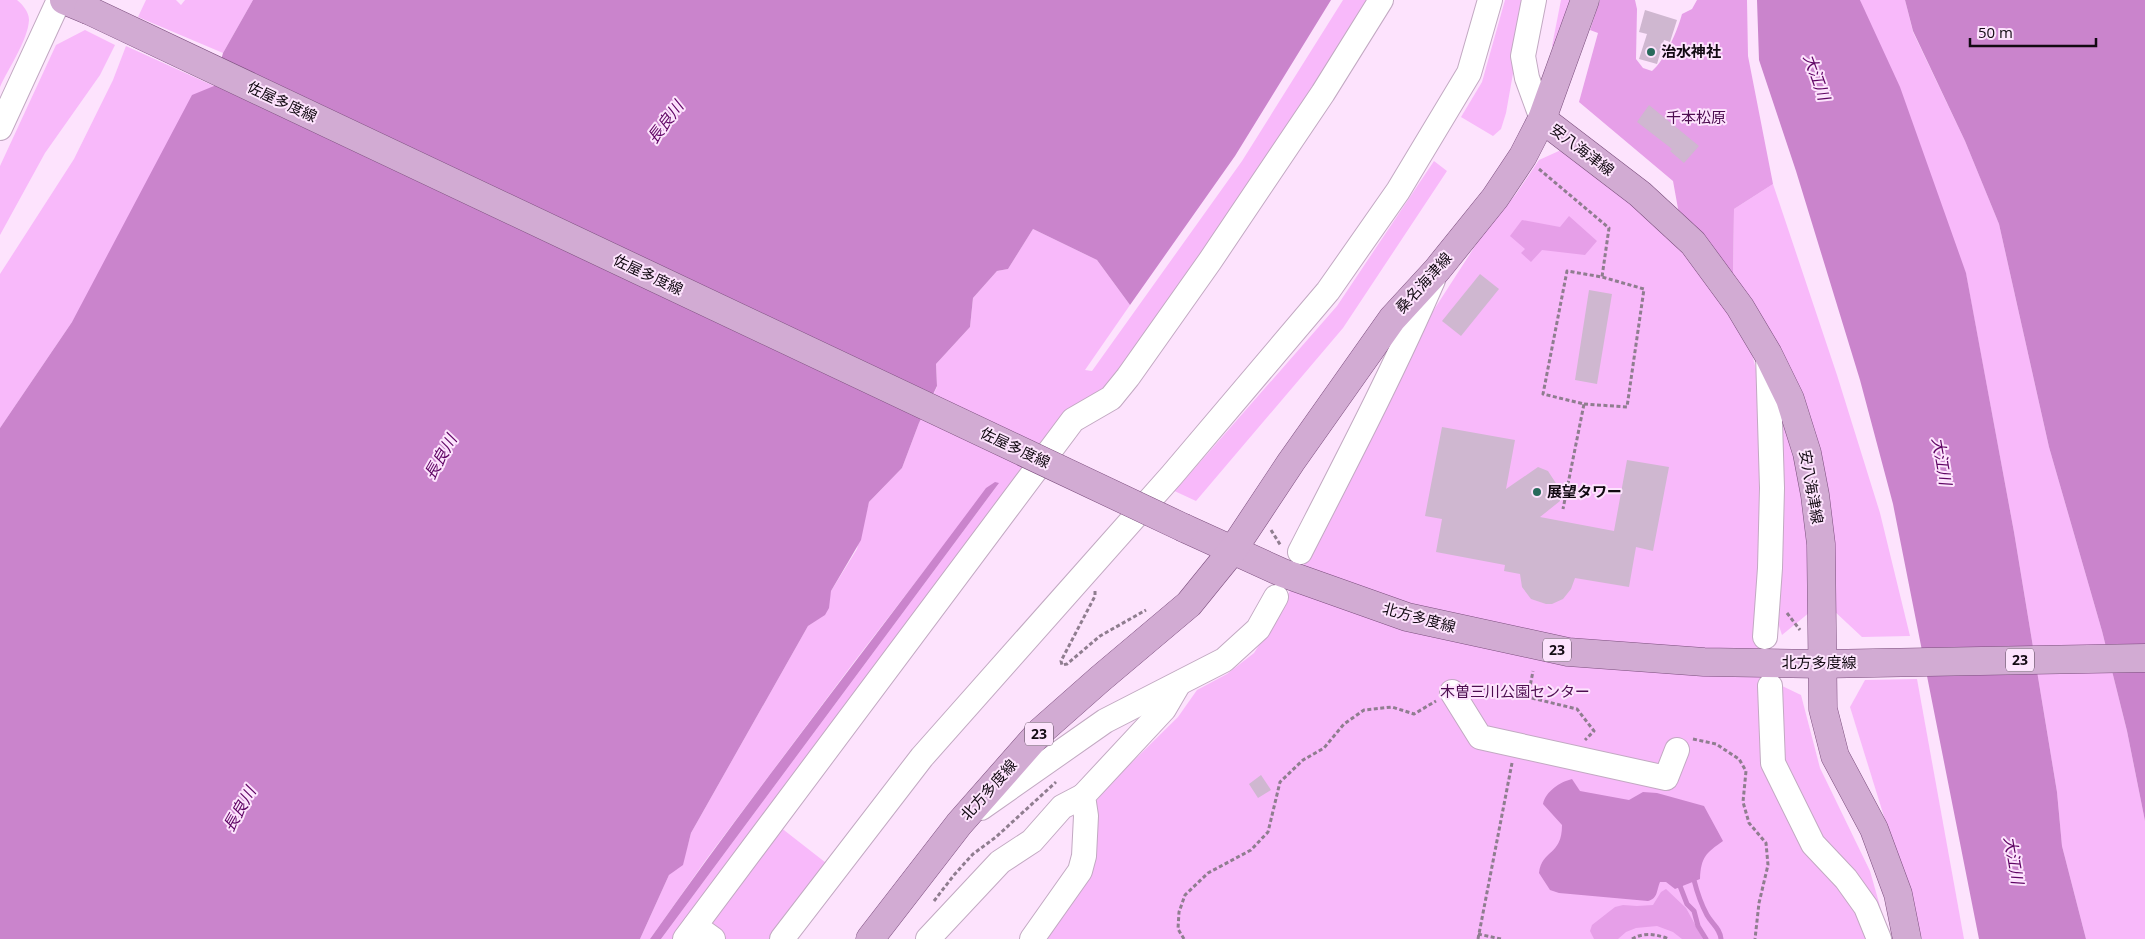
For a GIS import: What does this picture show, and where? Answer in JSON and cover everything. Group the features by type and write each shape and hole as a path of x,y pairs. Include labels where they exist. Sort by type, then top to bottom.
{"main road":[{"name":"桑名海津線","path":"1232,551 1291,462 1392,319 1437,270 1495,198 1523,156 1542,119 1585,0"},
{"name":"佐屋多度線","path":"76,5 1232,551"},
{"name":"安八海津線","path":"1542,119 1640,194 1692,242 1740,307 1768,354 1790,399 1807,453 1816,495 1821,544 1823,709 1835,756 1874,829 1898,894 1908,939"},
{"name":"北方多度線","path":"870,939 959,824 1040,732 1189,604 1232,551 1283,573 1407,617 1568,652 1704,662 1821,664 2145,658"}],"street":[{"path":"0,128 59,0"},
{"path":"698,935 1073,420 1111,398 1128,378 1210,261 1323,93 1381,0"},
{"path":"782,939 922,757 1172,475 1328,292 1398,191 1469,73 1490,0"},
{"path":"1534,0 1524,56 1527,78 1542,119"},
{"path":"1292,552 1339,477 1437,270"},
{"path":"1765,637 1770,568 1772,488 1768,354"},
{"path":"959,824 1105,720 1178,685 1224,660 1258,629 1276,596"},
{"path":"928,939 1000,862 1032,840 1062,807 1083,796 1164,710 1178,685"},
{"path":"1770,686 1773,763 1812,844 1846,879 1866,907 1878,939"},
{"path":"1456,699 1480,737 1666,778 1677,750"},
{"path":"1032,939 1080,871 1085,846 1086,816 1083,796"}],"path":[{"path":"1523,156 1609,228 1602,277"},
{"path":"1567,271 1602,277 1644,290 1627,407 1584,404 1543,394 1567,271"},
{"path":"1563,509 1584,404"},
{"path":"1270,529 1292,552"},
{"path":"1079,578 1095,591 1095,596 1061,661 1062,665 1066,664 1100,636 1147,610"},
{"path":"1782,606 1797,625"},
{"path":"1528,697 1533,671"},
{"path":"1184,939 1178,929 1179,912 1185,895 1208,873 1251,850 1268,832 1280,782 1303,760 1324,748 1344,724 1364,710 1392,708 1414,714 1486,687 1577,709 1594,732 1569,757"},
{"path":"1677,750 1692,739 1716,744 1739,759 1746,771 1743,802 1749,823 1766,843 1768,865 1759,903 1755,939"},
{"path":"932,904 973,854 996,837 1062,777"},
{"path":"1478,939 1507,786"},
{"path":"1478,934 1502,939"},
{"path":"1632,939 1637,936 1657,934 1669,939"}],"green space":[{"path":"0,0 17,0 28,14 29,20 25,36 0,87"},
{"path":"146,0 176,0 181,5 185,0 253,0 223,53 138,17"},
{"path":"1343,0 1372,0 1169,307 675,939 661,939 999,483 941,549 854,662 708,857 650,939 640,939 669,875 677,867 683,856 691,833 808,626 824,615 831,591 857,549 869,502 902,468 919,423 937,387 936,364 970,327 973,298 997,271 1008,269 1033,229 1097,260 1130,305 1085,370 1092,371 1242,161"},
{"path":"1505,0 1526,0 1506,113 1501,129 1493,136 1461,117 1482,82"},
{"path":"1561,0 1573,0 1556,48 1552,46"},
{"name":"千本松原","path":"1600,0 1635,0 1637,9 1636,59 1643,68 1652,71 1670,45 1682,14 1692,9 1697,0 1747,0 1748,56 1773,184 1734,209 1733,278 1679,214 1673,181 1579,102 1598,33 1590,30"},
{"path":"1860,0 1905,0 1913,32 1965,141 1999,224 2049,447 2102,631 2127,731 2145,821 2145,939 2086,939 2062,846 2057,792 2014,532 1966,274"},
{"path":"85,30 115,45 100,75 45,153 0,235 0,166 56,45"},
{"path":"126,46 214,86 72,322 0,428 0,274 74,159 113,80"},
{"name":"木曽三川公園センター","path":"1561,150 1691,250 1746,332 1759,380 1767,470 1756,619 1766,762 1835,882 1870,934 1871,939 1043,939 1095,863 1089,824 1091,807 1111,783 1178,717 1197,690 1227,674 1254,653 1270,628 1348,483 1413,342 1479,240 1516,194 1539,160"},
{"path":"1434,161 1447,171 1343,328 1196,501 1168,488 1173,482 1180,485 1337,306"},
{"path":"1773,184 1837,375 1880,513 1910,636 1862,637 1832,609 1833,540 1733,278 1734,209"},
{"path":"1569,216 1597,241 1585,255 1542,250 1531,262 1521,253 1525,249 1510,236 1522,220 1560,227"},
{"path":"1777,393 1806,492 1810,612 1782,635 1777,620"},
{"path":"1917,679 1964,939 1922,939 1850,707 1865,680"},
{"path":"1778,684 1801,695 1820,768 1870,871 1885,924 1830,855 1781,762"},
{"path":"780,827 830,866 775,939 722,939 707,928"},
{"path":"1666,889 1686,908 1703,939 1682,939 1673,932 1657,926 1636,928 1626,932 1618,939 1594,939 1590,931 1592,925 1615,907 1623,905 1653,905 1661,892"}],"water":[{"name":"長良川","path":"253,0 1331,0 1235,156 1130,305 1097,260 1033,229 1008,269 997,271 973,298 970,327 936,364 937,386 919,423 902,468 869,502 861,540 831,591 829,608 825,615 808,626 691,833 683,865 669,875 640,939 0,939 0,428 72,322 192,95 214,86 223,53"},
{"name":"大江川","path":"1757,0 1860,0 1900,87 1966,273 2014,532 2057,792 2062,846 2086,939 1979,939 1893,504 1860,380 1796,171 1759,60"},
{"path":"1905,0 2145,0 2145,821 2127,731 2102,631 2049,447 1999,224 1965,141 1913,31"},
{"path":"995,482 999,483 661,939 650,939 774,769 986,488"},
{"path":"1572,779 1580,791 1629,800 1643,792 1657,793 1704,806 1723,841 1705,856 1700,879 1675,889 1666,882 1660,882 1655,896 1648,901 1559,893 1550,890 1539,873 1544,860 1559,842 1562,825 1543,804 1547,795 1554,788"}],"building":[{"path":"1645,10 1677,20 1670,42 1664,40 1657,64 1639,59 1647,34 1639,32"},
{"path":"1649,105 1699,146 1684,163 1670,151 1672,149 1637,122"},
{"path":"1480,274 1499,289 1461,336 1442,321"},
{"path":"1589,290 1612,294 1597,384 1575,380"},
{"path":"1442,427 1515,440 1506,489 1538,467 1548,471 1561,491 1560,501 1540,517 1614,531 1627,460 1669,467 1653,551 1636,547 1629,587 1575,578 1571,589 1563,599 1552,604 1546,604 1531,599 1522,587 1520,574 1504,571 1505,565 1436,552 1442,519 1425,516"},
{"path":"1261,775 1271,790 1258,798 1249,784"}],"waterway":[{"path":"1694,880 1703,907 1719,932 1721,939"},
{"path":"1680,886 1687,904 1694,911 1698,926 1706,939"}],"place":[{"name":"治水神社","path":"1651,52"},
{"name":"展望タワー","path":"1537,492"}]}
